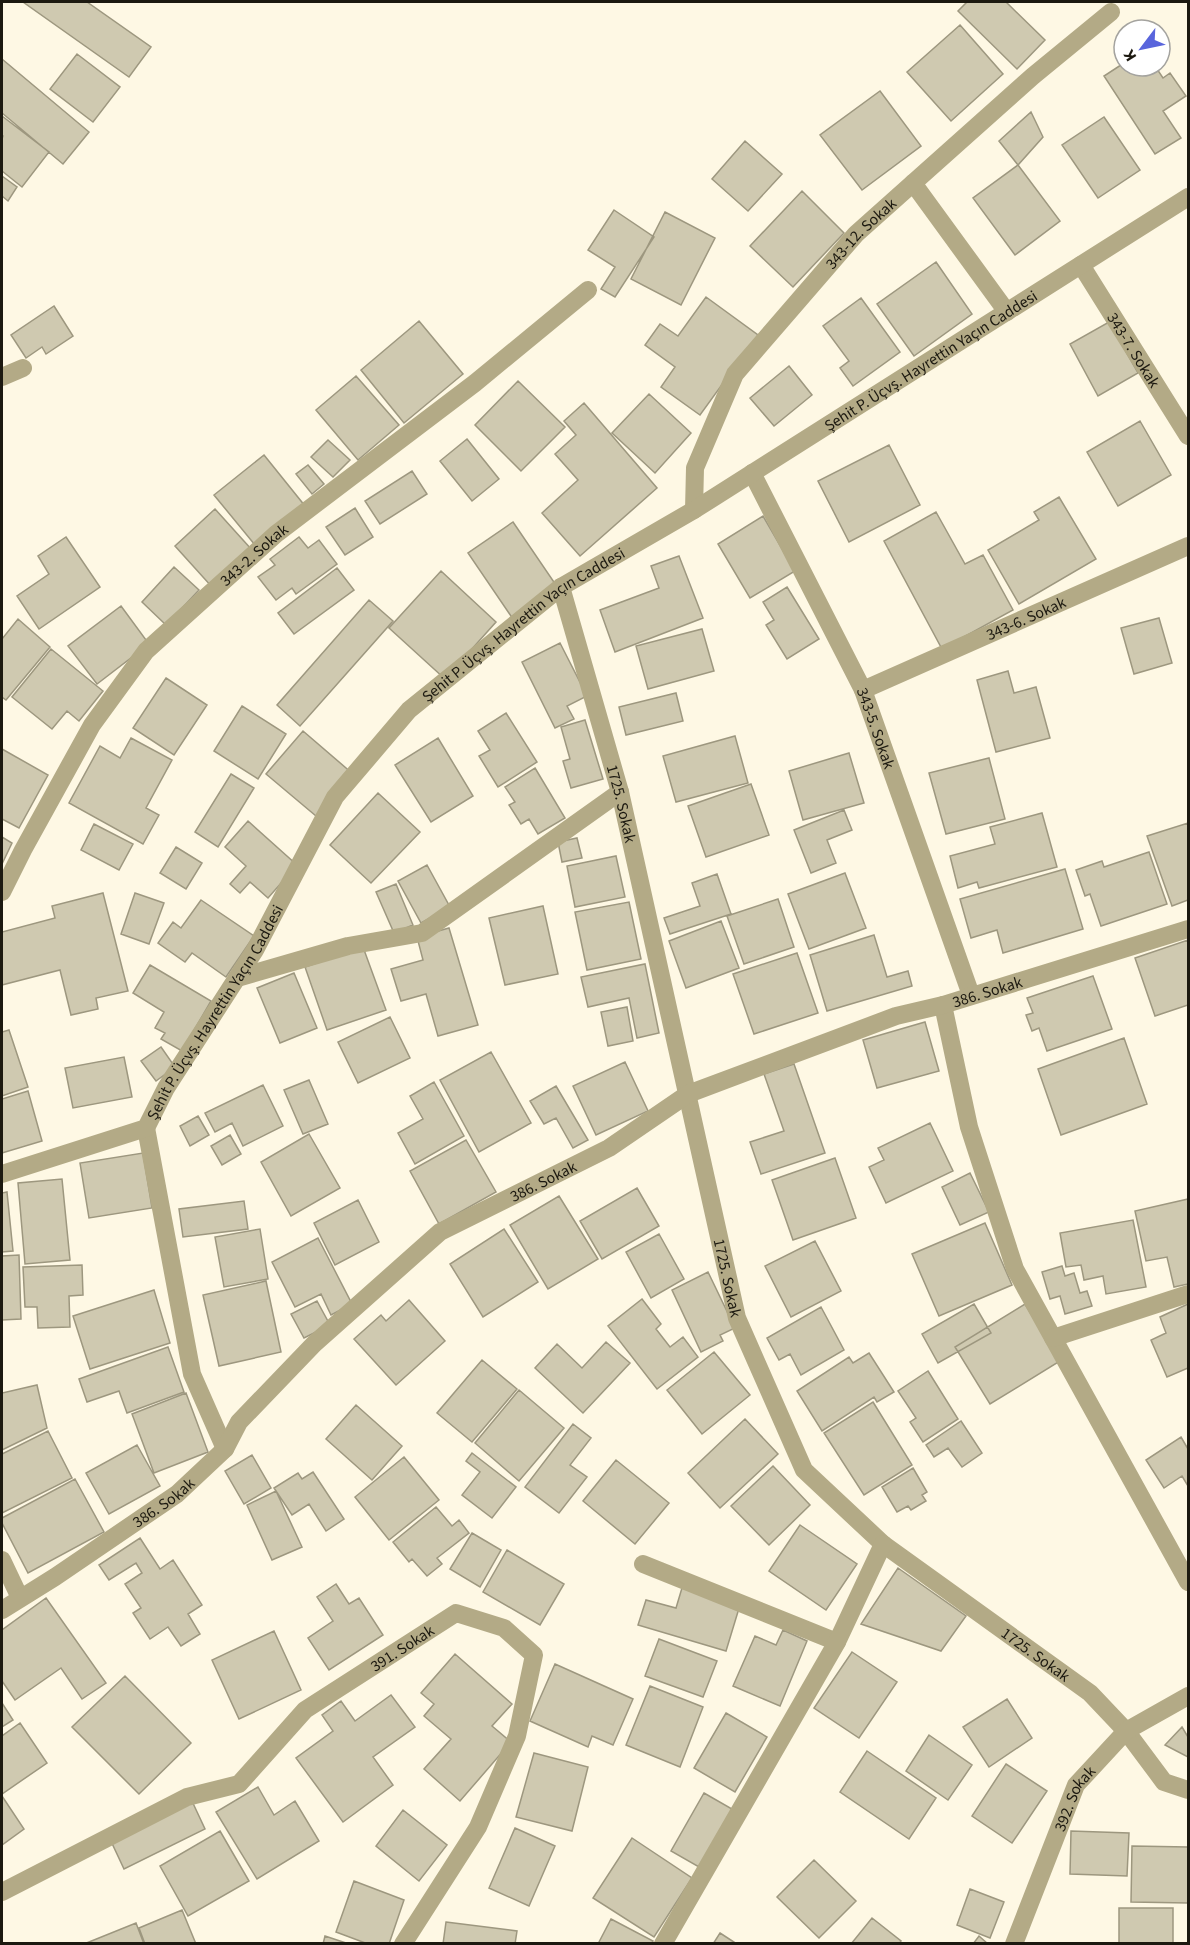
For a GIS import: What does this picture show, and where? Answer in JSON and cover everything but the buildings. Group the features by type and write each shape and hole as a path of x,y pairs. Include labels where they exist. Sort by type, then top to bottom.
{"street":[{"name":"343-12. Sokak","path":"694,510 695,468 735,374 856,234 1033,76 1111,12"},
{"path":"913,183 1007,312"},
{"name":"Şehit P. Üçvş. Hayrettin Yaçın Caddesi","path":"2,1174 146,1128 165,1088 255,950 335,797 409,710 561,587 694,510 1188,197"},
{"name":"343-7. Sokak","path":"1081,265 1188,436"},
{"name":"343-2. Sokak","path":"2,892 92,725 146,651 276,534 475,383 588,290"},
{"path":"2,377 23,368"},
{"name":"343-5. Sokak","path":"752,473 863,690 971,995"},
{"name":"343-6. Sokak","path":"863,690 1188,546"},
{"name":"1725. Sokak","path":"561,587 620,792 737,1318 804,1470 883,1544 1090,1693 1126,1731 1164,1782 1188,1790"},
{"path":"237,978 348,946 422,933 620,792"},
{"name":"386. Sokak","path":"2,1610 177,1494 225,1449 239,1422 314,1344 440,1232 609,1149 688,1094 896,1016 943,1005 1188,929"},
{"path":"943,1005 969,1127 1015,1269 1188,1582"},
{"path":"146,1128 192,1374 225,1449"},
{"path":"1053,1338 1188,1294"},
{"path":"663,1944 837,1642 883,1544"},
{"path":"2,1560 20,1598"},
{"path":"643,1564 837,1642"},
{"name":"391. Sokak","path":"2,1892 187,1797 239,1784 305,1710 456,1613 504,1628 534,1655 517,1736 478,1827 403,1944"},
{"name":"392. Sokak","path":"1014,1944 1076,1785 1126,1731 1188,1696"}]}
